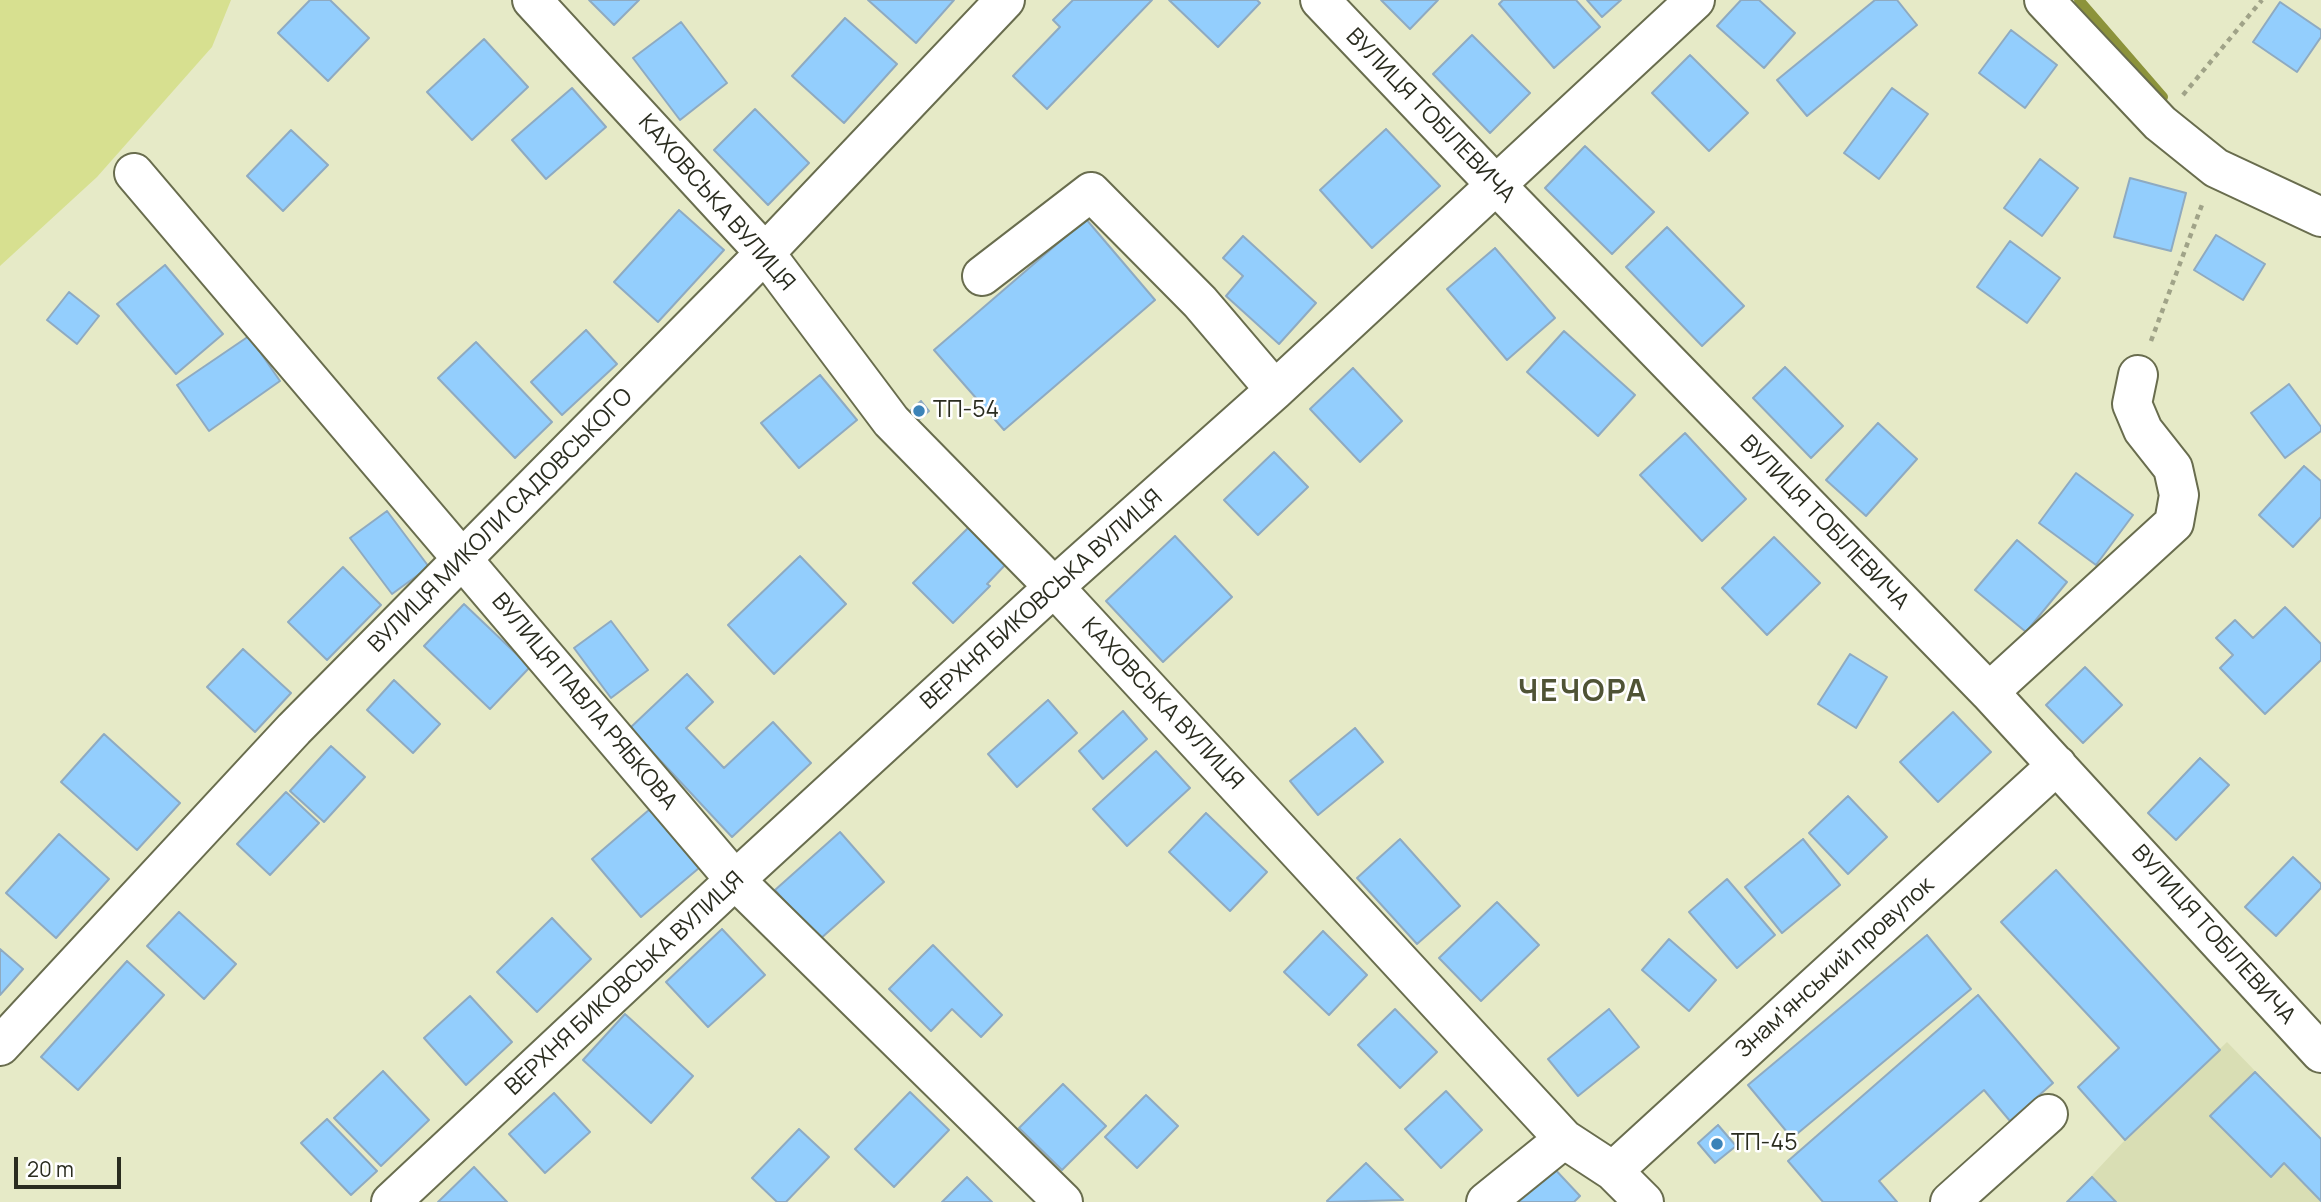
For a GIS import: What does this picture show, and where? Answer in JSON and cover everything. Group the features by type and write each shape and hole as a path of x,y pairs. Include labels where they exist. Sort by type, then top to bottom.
{"street":[{"name":"КАХОВСЬКА ВУЛИЦЯ","path":"532,0 765,253 891,421 1054,587 1564,1139 1613,1171 1644,1202"},
{"name":"ВУЛИЦЯ МИКОЛИ САДОВСЬКОГО","path":"0,1046 295,729 765,253 1005,0"},
{"name":"ВУЛИЦЯ ТОБІЛЕВИЧА","path":"1320,0 1989,692 2321,1053"},
{"name":"ВЕРХНЯ БИКОВСЬКА ВУЛИЦЯ","path":"391,1202 735,880 1054,587 1275,390 1695,0"},
{"path":"2044,0 2160,122 2216,167 2321,217"},
{"name":"ВУЛИЦЯ ПАВЛА РЯБКОВА","path":"134,173 735,880 1063,1202"},
{"path":"982,276 1091,192 1200,302 1275,390"},
{"path":"1989,692 2174,523 2179,495 2173,468 2143,430 2132,404 2138,374"},
{"name":"Знамʼянський провулок","path":"1613,1171 2057,765"},
{"path":"1950,1202 2048,1114"},
{"path":"1486,1202 1564,1139"}],"path":[{"path":"2160,122 2262,0"},
{"path":"2138,374 2216,167"}],"shaded area":[{"path":"2227,1042 2321,1139 2321,1202 2067,1202 2125,1140"}],"green space":[{"path":"0,0 231,0 212,47 97,177 0,266"}],"building":[{"path":"310,0 330,0 369,38 328,81 278,33"},
{"path":"589,0 639,0 614,25"},
{"path":"868,0 954,0 916,43"},
{"path":"1073,0 1152,0 1047,109 1013,76 1060,27 1053,20"},
{"path":"1169,0 1257,0 1260,3 1218,47"},
{"path":"1381,0 1438,0 1410,29"},
{"path":"1503,0 1576,0 1600,27 1554,68 1499,4"},
{"path":"1587,0 1621,0 1602,17"},
{"path":"1741,0 1759,0 1795,33 1764,68 1717,26"},
{"path":"1875,0 1897,0 1917,25 1807,116 1777,80"},
{"path":"2280,2 2321,30 2321,37 2297,72 2253,42"},
{"path":"845,18 897,64 844,123 792,76"},
{"path":"681,22 727,83 680,120 633,58"},
{"path":"2011,30 2057,65 2025,108 1979,73"},
{"path":"1472,35 1530,93 1490,133 1433,74"},
{"path":"484,39 528,87 472,140 427,92"},
{"path":"1690,55 1748,113 1709,151 1652,93"},
{"path":"572,88 606,127 546,179 512,140"},
{"path":"1892,88 1928,114 1879,179 1844,153"},
{"path":"755,109 809,163 768,205 714,150"},
{"path":"1386,129 1440,186 1372,248 1320,190"},
{"path":"291,130 328,165 283,211 247,176"},
{"path":"1585,146 1654,212 1612,254 1545,188"},
{"path":"2040,159 2078,188 2042,236 2004,208"},
{"path":"2130,178 2186,193 2171,251 2114,237"},
{"path":"679,210 724,250 658,322 614,282"},
{"path":"1086,219 1155,300 1004,430 934,350"},
{"path":"1667,227 1744,306 1702,346 1626,267"},
{"path":"2216,235 2265,264 2243,300 2194,270"},
{"path":"1243,236 1316,303 1279,344 1226,296 1243,276 1223,258"},
{"path":"2010,241 2060,278 2027,323 1977,287"},
{"path":"1495,248 1555,318 1507,360 1447,289"},
{"path":"165,265 223,334 176,374 117,304"},
{"path":"69,292 99,316 77,344 47,320"},
{"path":"586,330 617,364 562,415 531,382"},
{"path":"1564,331 1635,395 1598,436 1527,372"},
{"path":"249,336 280,381 209,431 177,385"},
{"path":"476,342 552,422 515,458 438,378"},
{"path":"1785,367 1843,426 1811,458 1753,398"},
{"path":"1353,368 1402,421 1360,462 1310,409"},
{"path":"820,375 857,420 799,468 761,423"},
{"path":"2289,384 2321,427 2321,431 2285,458 2251,413"},
{"name":"ТП-54","path":"921,401 929,411 917,421 909,412"},
{"path":"1878,423 1917,459 1866,516 1826,480"},
{"path":"1685,433 1746,499 1702,541 1640,475"},
{"path":"1274,452 1308,487 1258,535 1224,500"},
{"path":"2304,466 2321,481 2321,517 2293,547 2259,515"},
{"path":"2076,473 2133,515 2096,565 2039,523"},
{"path":"387,511 429,567 392,594 350,538"},
{"path":"969,527 1006,564 987,584 990,586 953,623 913,583"},
{"path":"1175,536 1232,597 1163,662 1106,601"},
{"path":"1774,537 1820,583 1767,635 1722,588"},
{"path":"2017,540 2067,582 2026,632 1975,590"},
{"path":"800,556 846,604 774,674 728,625"},
{"path":"343,567 381,605 327,660 288,622"},
{"path":"464,604 530,667 490,709 424,646"},
{"path":"2285,607 2321,644 2321,660 2265,714 2220,668 2233,655 2216,638 2235,620 2253,638"},
{"path":"611,621 648,670 611,698 574,648"},
{"path":"243,649 291,693 255,732 207,687"},
{"path":"1850,654 1887,677 1856,728 1818,704"},
{"path":"2085,667 2122,705 2083,743 2046,705"},
{"path":"687,674 713,702 686,728 724,768 773,722 811,763 732,837 630,728"},
{"path":"394,680 440,724 413,753 367,710"},
{"path":"1048,700 1077,733 1017,787 988,754"},
{"path":"1123,711 1147,739 1103,779 1079,751"},
{"path":"1953,712 1991,752 1938,802 1900,762"},
{"path":"1355,728 1383,762 1318,815 1290,781"},
{"path":"104,734 180,803 137,850 61,782"},
{"path":"331,746 365,777 324,822 290,791"},
{"path":"1156,751 1190,788 1127,846 1093,809"},
{"path":"2200,758 2229,785 2176,840 2148,813"},
{"path":"286,792 319,823 270,875 237,844"},
{"path":"1848,796 1887,837 1848,874 1809,833"},
{"path":"650,809 699,868 641,917 592,859"},
{"path":"1206,813 1267,872 1230,911 1169,852"},
{"path":"840,832 884,882 819,940 775,890"},
{"path":"59,834 109,879 56,938 6,893"},
{"path":"1400,839 1460,906 1417,944 1357,878"},
{"path":"1803,839 1840,885 1782,933 1745,887"},
{"path":"2293,857 2321,884 2321,888 2276,936 2245,907"},
{"path":"2056,870 2220,1050 2125,1140 2078,1087 2119,1048 2001,922"},
{"path":"1727,879 1775,935 1737,968 1689,912"},
{"path":"1497,902 1539,945 1481,1001 1439,958"},
{"path":"179,912 236,964 204,999 147,946"},
{"path":"552,918 591,959 537,1012 497,972"},
{"path":"722,929 765,975 708,1027 666,982"},
{"path":"1323,931 1367,975 1329,1015 1284,972"},
{"path":"1927,935 1971,989 1792,1138 1748,1085"},
{"path":"1669,939 1716,980 1689,1011 1642,970"},
{"path":"933,945 1002,1015 981,1037 952,1009 931,1031 889,989"},
{"path":"0,949 23,969 0,995"},
{"path":"127,961 164,995 78,1090 41,1057"},
{"path":"1978,995 2053,1083 2010,1121 1984,1090 1879,1181 1897,1202 1823,1202 1788,1161"},
{"path":"470,996 512,1042 466,1085 424,1038"},
{"path":"1395,1009 1437,1052 1400,1088 1358,1045"},
{"path":"1609,1009 1639,1047 1578,1096 1548,1059"},
{"path":"625,1014 693,1076 651,1123 583,1060"},
{"path":"383,1071 429,1120 381,1166 334,1118"},
{"path":"2255,1072 2321,1139 2321,1201 2284,1163 2271,1177 2210,1116"},
{"path":"1063,1084 1106,1126 1062,1170 1019,1128"},
{"path":"1446,1091 1482,1130 1441,1168 1405,1129"},
{"path":"910,1092 949,1130 894,1187 855,1149"},
{"path":"554,1093 590,1132 545,1173 509,1134"},
{"path":"1146,1095 1178,1126 1137,1168 1105,1137"},
{"path":"327,1119 377,1171 351,1195 301,1143"},
{"name":"ТП-45","path":"1718,1125 1736,1146 1715,1163 1698,1143"},
{"path":"799,1129 829,1157 786,1202 777,1202 752,1178"},
{"path":"1366,1163 1403,1200 1327,1201"},
{"path":"1550,1164 1580,1196 1574,1202 1509,1202"},
{"path":"474,1167 507,1202 438,1202"},
{"path":"967,1177 992,1202 942,1202"},
{"path":"2092,1177 2116,1202 2067,1202"}],"waterway":[{"path":"2079,0 2163,97"}],"place":[{"name":"ТП-54","path":"919,411"},
{"name":"ТП-45","path":"1717,1144"}],"district":[{"name":"ЧЕЧОРА","path":"1583,693"}]}
